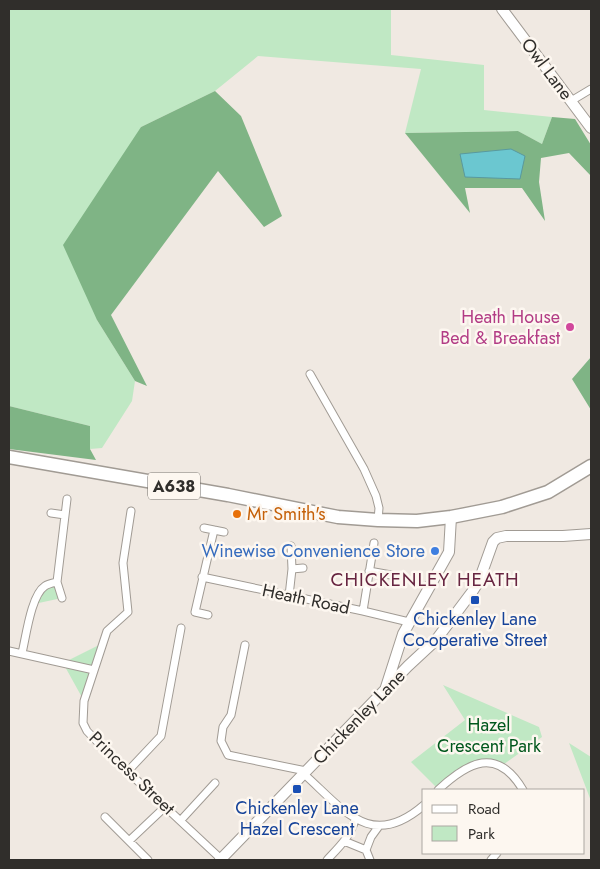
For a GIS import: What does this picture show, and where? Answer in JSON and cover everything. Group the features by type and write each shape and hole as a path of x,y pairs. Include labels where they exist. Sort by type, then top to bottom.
{"highway":[{"name":"A638","path":"9,457 228,495 338,517 417,521 451,518 502,507 548,492 591,466"}],"street":[{"name":"Owl Lane","path":"502,9 591,128"},
{"path":"571,101 591,88"},
{"path":"310,374 364,470 376,496 379,508 378,520"},
{"path":"308,387 315,383"},
{"path":"62,598 56,582 67,499"},
{"path":"9,651 94,670 107,631 128,612 122,563 130,511"},
{"path":"51,513 65,515"},
{"path":"384,693 399,645 409,622 449,552 451,518"},
{"path":"204,528 224,532"},
{"path":"208,615 196,612 202,577 214,530"},
{"name":"Chickenley Lane","path":"220,860 384,693 408,666 436,640 479,582 490,548 497,538 506,536 591,534"},
{"path":"363,611 374,543"},
{"path":"289,596 292,569 291,546"},
{"path":"292,569 303,568"},
{"path":"369,570 391,575"},
{"name":"Heath Road","path":"202,577 409,622"},
{"path":"22,653 36,599 44,586 56,582"},
{"path":"128,771 161,736 181,628"},
{"path":"245,645 231,715 224,727 222,741 228,755 305,772 355,820 368,825 379,826 396,823 415,813 422,807"},
{"path":"396,656 408,666"},
{"name":"Princess Street","path":"94,670 84,701 83,723 87,731 220,860"},
{"path":"439,789 464,768 482,763 500,767 515,777 522,789"},
{"path":"180,820 215,783"},
{"path":"129,841 166,806"},
{"path":"105,817 148,860"},
{"path":"327,860 344,841 352,829 355,820"},
{"path":"370,860 366,850 370,837 379,826"},
{"path":"344,841 366,850"}],"green space":[{"path":"9,9 391,9 391,55 484,65 484,110 552,117 542,144 518,131 405,133 421,69 258,56 215,91 141,127 97,320 135,381 132,401 102,448 90,449 90,426 9,406"},
{"path":"215,91 241,116 282,216 264,227 218,171 111,315 147,386 135,381 97,320 63,245 141,127"},
{"path":"552,117 575,119 591,145 591,176 569,153 541,158 539,182 545,221 522,188 465,188 470,213 405,133 518,131 542,144"},
{"path":"591,357 591,410 572,379"},
{"path":"9,406 90,426 90,449 96,460 9,449"},
{"path":"57,582 62,598 34,604 39,594"},
{"path":"103,643 84,701 63,663"},
{"name":"Hazel Crescent Park","path":"443,685 539,727 542,737 500,767 474,764 438,789 411,762 465,720"},
{"path":"569,743 591,757 591,801"}],"water":[{"path":"511,149 525,156 520,179 465,177 460,154"}],"place":[{"name":"Heath House Bed & Breakfast","path":"570,327"},
{"name":"Mr Smith's","path":"237,514"},
{"name":"Winewise Convenience Store","path":"435,551"},
{"name":"Chickenley Lane Co-operative Street","path":"475,600"},
{"name":"Chickenley Lane Hazel Crescent","path":"297,789"}],"district":[{"name":"CHICKENLEY HEATH","path":"425,579"}]}
